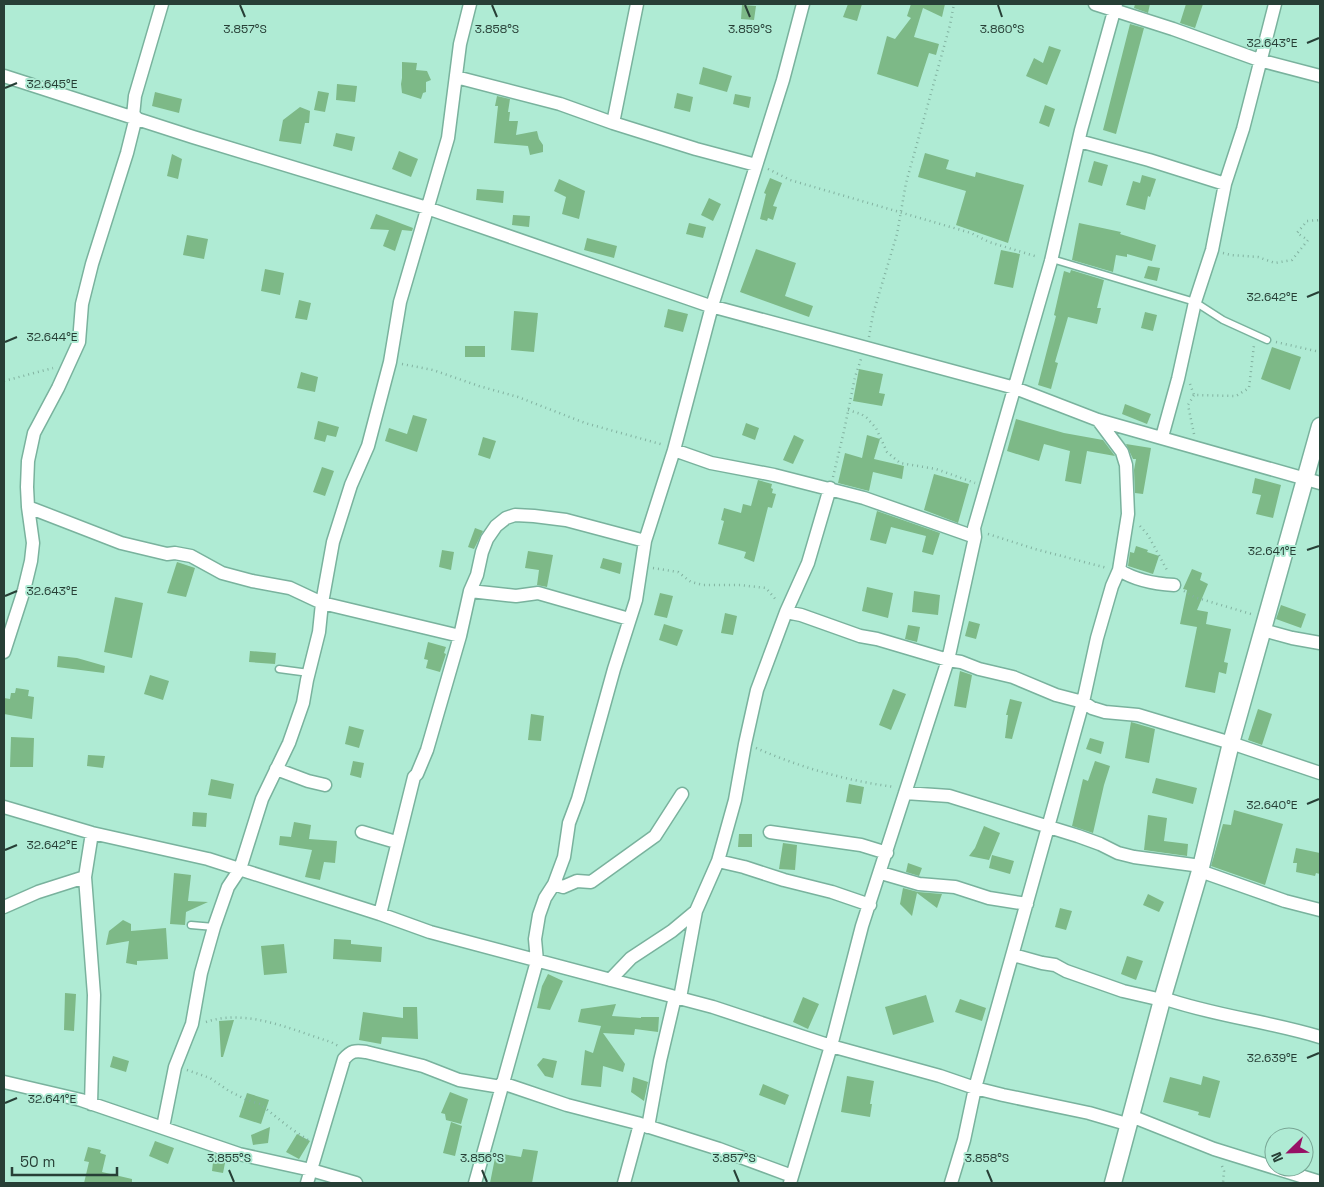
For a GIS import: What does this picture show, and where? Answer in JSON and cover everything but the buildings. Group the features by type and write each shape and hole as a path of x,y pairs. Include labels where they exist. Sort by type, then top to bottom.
{"street":[{"path":"4,652 24,590 31,561 33,543 28,507 28,461 34,433 71,362 79,342 82,304 92,264 128,153 135,117 135,96 162,4"},
{"path":"163,1128 175,1067 192,1024 201,973 214,927 228,887 240,869 262,799 289,743 303,703 308,673 319,632 333,542 351,485 368,446 390,362 400,302 448,138 460,44 470,4"},
{"path":"613,123 637,4"},
{"path":"475,1183 537,961 536,939 539,915 545,898 554,884 564,857 569,824 581,790 636,600 645,541 675,449 712,306 783,80 802,4"},
{"path":"1095,4 1115,6 1259,60 1320,76"},
{"path":"1162,437 1180,373 1195,302 1212,250 1225,184 1243,129 1259,60 1275,4"},
{"path":"307,1183 344,1060 350,1052 366,1052 423,1066 459,1080 502,1085 567,1106 644,1125 719,1149 791,1180 831,1046 852,963 905,790 948,660 974,533 986,485 1052,260 1078,141 1115,6"},
{"path":"4,76 193,137 427,208 712,306 1015,388 1098,420 1313,481"},
{"path":"456,77 560,104 696,149 756,163"},
{"path":"1078,141 1149,160 1225,184"},
{"path":"951,1183 964,1140 975,1088 1083,702 1097,638 1118,570 1128,514 1126,465 1122,452 1098,420"},
{"path":"1113,1183 1162,999 1201,868 1258,624 1313,481 1320,426"},
{"path":"675,449 711,463 830,488 974,533"},
{"path":"624,1183 644,1125 678,998 696,911 718,861 735,800 757,690 786,612 808,563 830,488"},
{"path":"28,507 120,543 167,554 175,553 191,556 222,573 290,588 322,603 460,636"},
{"path":"380,914 396,842 414,777 418,774 427,750 460,636 470,591 477,575 487,539 496,526 506,518 515,516 566,520 645,541"},
{"path":"1118,570 1126,575 1142,580 1157,584 1174,585"},
{"path":"470,591 516,596 538,592 629,619"},
{"path":"786,612 801,615 860,636 877,638 948,660 1013,677 1056,695 1083,702 1092,708 1105,712 1138,715 1231,743 1320,773"},
{"path":"1258,624 1292,638 1320,643"},
{"path":"276,769 308,781 326,784"},
{"path":"905,790 949,796 985,806 1092,841 1118,853 1201,868 1285,901 1320,910"},
{"path":"554,884 563,887 577,881 591,882 656,836 682,794"},
{"path":"4,807 92,833 208,859 430,932 747,1017 831,1046 940,1076 975,1088 1130,1121 1320,1182"},
{"path":"362,832 396,842"},
{"path":"770,832 861,845 887,852"},
{"path":"91,1104 94,995 85,877 92,833"},
{"path":"718,861 832,892 870,905"},
{"path":"881,873 919,884 955,887 989,898 1027,904"},
{"path":"4,907 38,892 85,877"},
{"path":"610,980 630,958 672,931 696,911"},
{"path":"1013,954 1054,965 1066,971 1123,990 1320,1037"},
{"path":"4,1082 91,1104 239,1154 311,1170 356,1183"}],"lane":[{"path":"1052,260 1195,302 1223,320 1267,340"},
{"path":"279,669 308,673"},
{"path":"191,925 214,927"}],"path":[{"path":"830,488 855,377 866,348 873,314 897,234 906,183 950,25 954,4"},
{"path":"756,163 790,180 971,233 989,242 1052,260"},
{"path":"1212,250 1231,255 1258,256 1276,262 1292,260 1308,240 1297,233 1307,221 1320,220"},
{"path":"1194,395 1236,396 1249,388 1256,335"},
{"path":"1267,340 1320,352"},
{"path":"4,381 71,362"},
{"path":"390,362 433,370 518,397 603,428 675,449"},
{"path":"1180,373 1188,377 1194,395 1188,405 1194,436 1190,445"},
{"path":"848,410 867,418 876,428 886,452 900,463 942,471 986,485"},
{"path":"1128,514 1148,535 1165,564 1174,585 1194,597 1251,614 1258,624"},
{"path":"974,533 994,536 1035,549 1118,570"},
{"path":"642,566 678,572 691,582 703,585 740,585 766,588 773,594 786,612"},
{"path":"745,744 771,755 830,774 905,790"},
{"path":"192,1024 200,1024 222,1018 260,1020 332,1042 350,1052"},
{"path":"175,1067 210,1078 229,1091 260,1104 303,1138 318,1145"}]}
